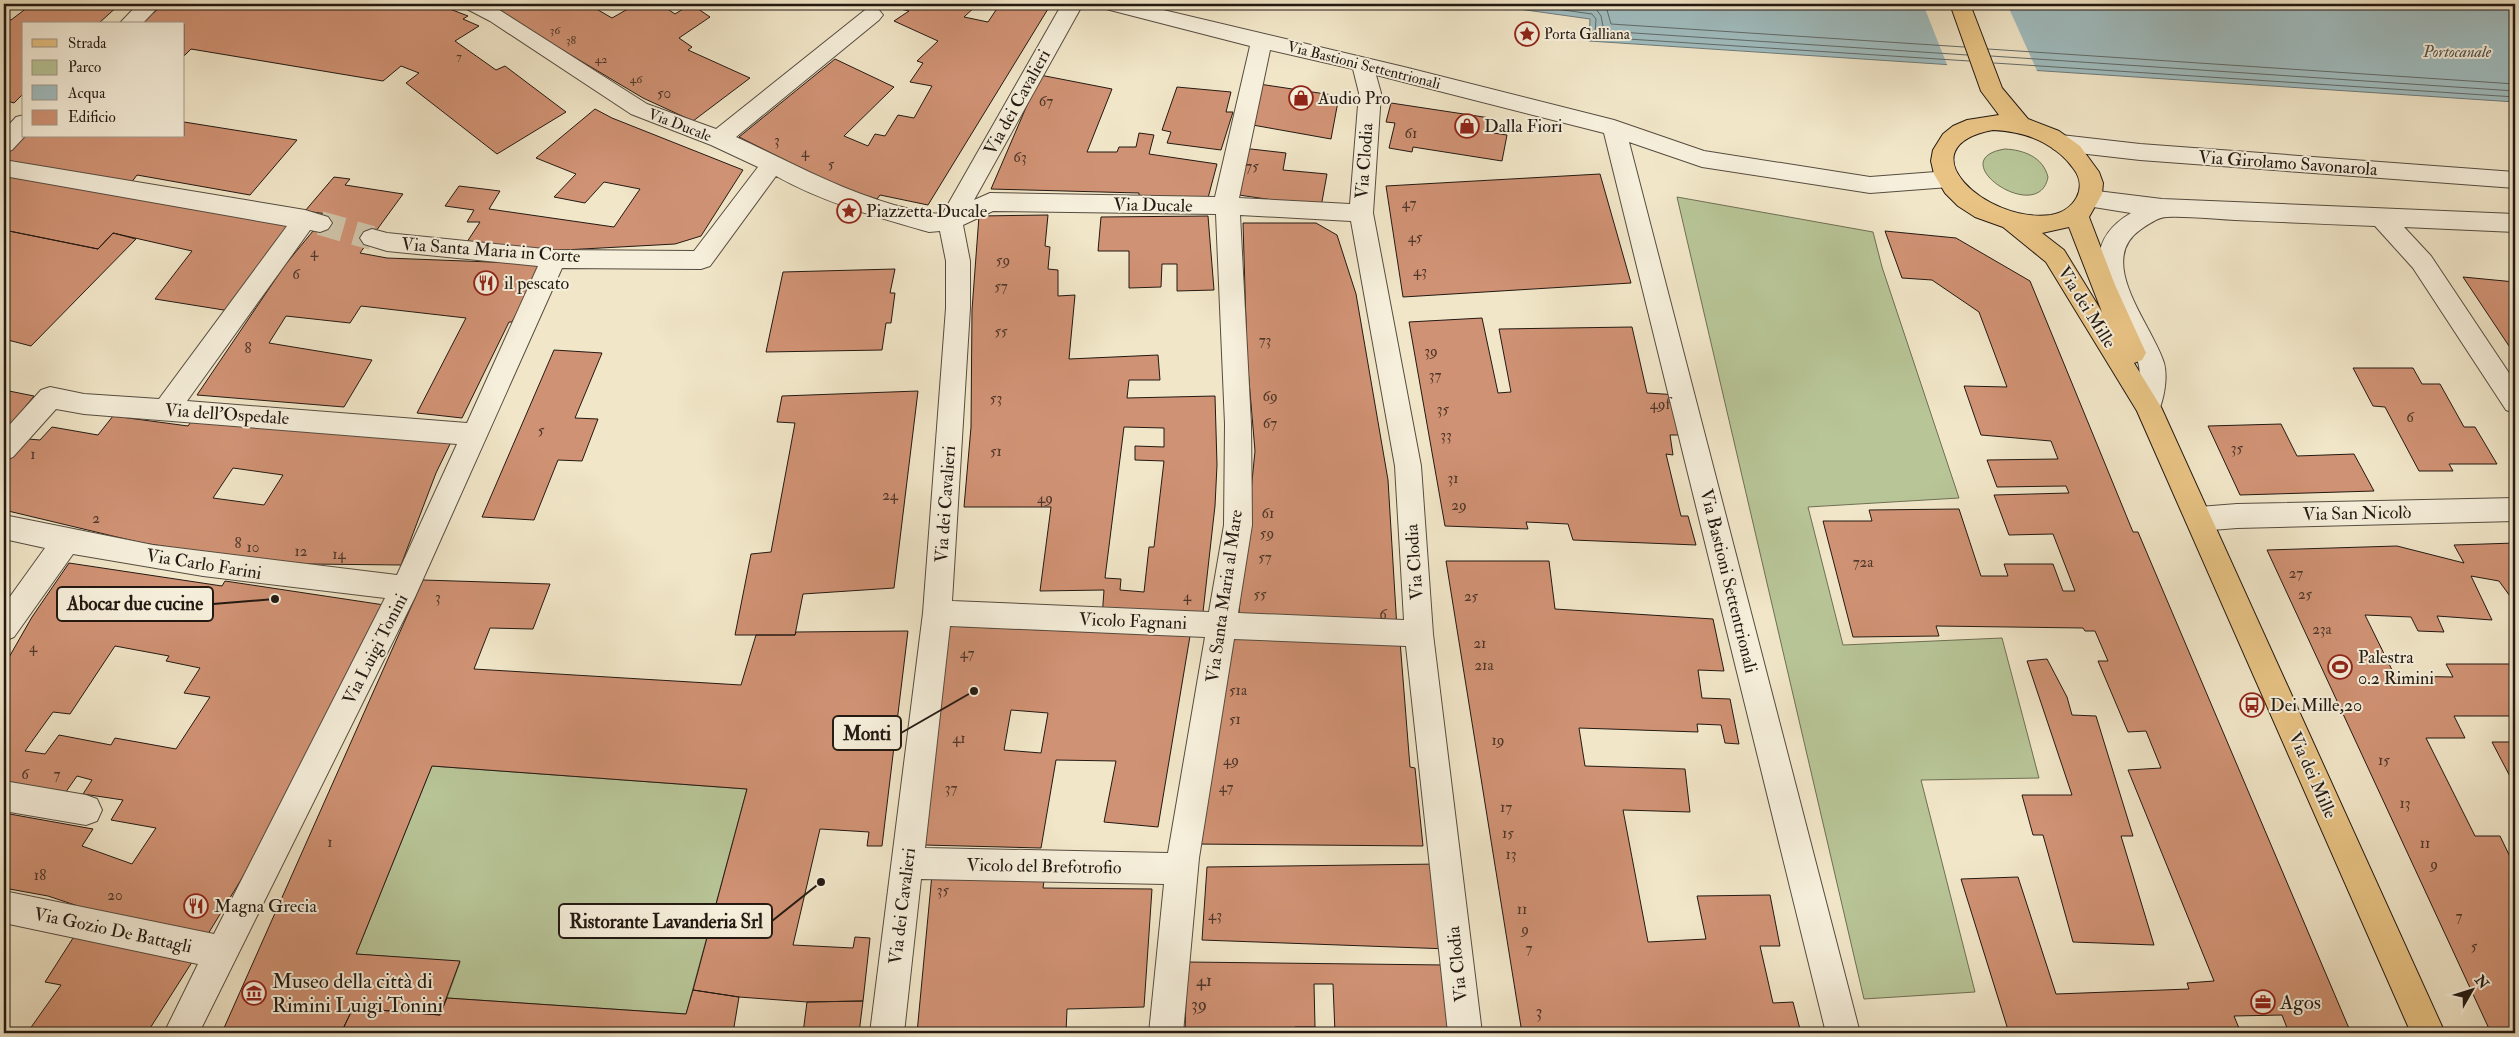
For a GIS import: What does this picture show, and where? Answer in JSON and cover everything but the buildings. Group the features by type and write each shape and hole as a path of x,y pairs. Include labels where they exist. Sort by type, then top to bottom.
{"main road":[{"path":"1960,4 1992,91 2020,125"},
{"path":"1969,126 1993,122 2020,125 2042,132 2061,143 2072,151 2087,170 2090,180 2083,206 2063,220 2047,224 2010,220 1987,212 1967,200 1949,179 1942,158 1944,148 1950,139 1969,126 1992,91"},
{"name":"Via dei Mille","path":"2083,206 2103,285 2136,361 2148,407"},
{"name":"Via dei Mille","path":"2010,220 2055,256 2148,407 2428,1033"}],"street":[{"path":"131,22 150,4"},
{"name":"Via Ducale","path":"474,4 497,16 639,110 718,139 872,15"},
{"name":"Via dei Cavalieri","path":"887,1033 938,613 958,308 958,262 950,220 1072,4"},
{"name":"Via Bastioni Settentrionali","path":"1113,4 1404,74 1614,128 1702,159 1870,185 1949,179"},
{"name":"Via Santa Maria al Mare","path":"1166,1033 1182,869 1238,525 1238,424 1227,196 1262,40"},
{"name":"Via Clodia","path":"1362,64 1370,92 1360,213 1408,466 1419,634 1465,1033"},
{"path":"1370,92 1404,74"},
{"path":"4,113 22,117"},
{"path":"4,144 22,125"},
{"name":"Via Bastioni Settentrionali","path":"1614,128 1843,1033"},
{"path":"718,139 773,164 806,182 868,206 928,223 950,220"},
{"name":"Via Girolamo Savonarola","path":"2061,143 2140,152 2515,180"},
{"name":"Via Santa Maria in Corte","path":"372,238 387,242 554,258 609,257 701,260 773,164"},
{"path":"4,168 312,221 167,409"},
{"name":"Via Ducale","path":"950,220 990,202 1228,206 1360,213"},
{"path":"2083,206 2515,223"},
{"name":"Via dei Mille","path":"2148,407 2152,363 2115,285 2110,263 2112,246 2123,230 2139,219 2162,208"},
{"path":"2381,217 2422,262 2515,403"},
{"name":"Via Luigi Tonini","path":"181,1033 405,588 554,258"},
{"name":"Via dell'Ospedale","path":"4,449 50,397 84,404 473,434"},
{"name":"Via San Nicolò","path":"2199,520 2237,516 2515,509"},
{"name":"Via Carlo Farini","path":"4,527 66,541 261,573 405,588"},
{"path":"4,628 66,541"},
{"name":"Vicolo Fagnani","path":"938,613 1419,634"},
{"path":"4,796 86,810"},
{"name":"Vicolo del Brefotrofio","path":"907,863 1182,869"},
{"name":"Via Gozio De Battagli","path":"4,907 221,952"}],"green space":[{"path":"2005,149 2026,153 2042,164 2048,177 2041,191 2028,195 2013,193 1999,186 1988,175 1983,165 1988,155"},
{"path":"1677,197 1873,232 1882,267 1959,498 1808,507 1843,645 2002,638 2039,778 1921,780 1975,992 1864,999"},
{"path":"432,766 747,789 686,1014 447,998 460,962 356,954"}],"water":[{"name":"Portocanale","path":"1483,4 2515,4 2515,102 1589,41 1590,19"}],"pier":[{"path":"1923,4 2007,4 2038,73 1948,67"}],"tunnel":[{"path":"320,223 372,238"}],"place":[{"name":"Porta Galliana","path":"1527,34"},
{"name":"Audio Pro","path":"1301,98"},
{"name":"Dalla Fiori","path":"1467,126"},
{"name":"Piazzetta Ducale","path":"849,211"},
{"name":"il pescato","path":"486,283"},
{"name":"Abocar due cucine","path":"275,599"},
{"name":"Palestra 0.2 Rimini","path":"2340,667"},
{"name":"Monti","path":"974,691"},
{"name":"Dei Mille,20","path":"2252,705"},
{"name":"Ristorante Lavanderia Srl","path":"821,882"},
{"name":"Magna Grecia","path":"196,906"},
{"name":"Museo della città di Rimini Luigi Tonini","path":"254,993"},
{"name":"Agos","path":"2263,1002"}]}
